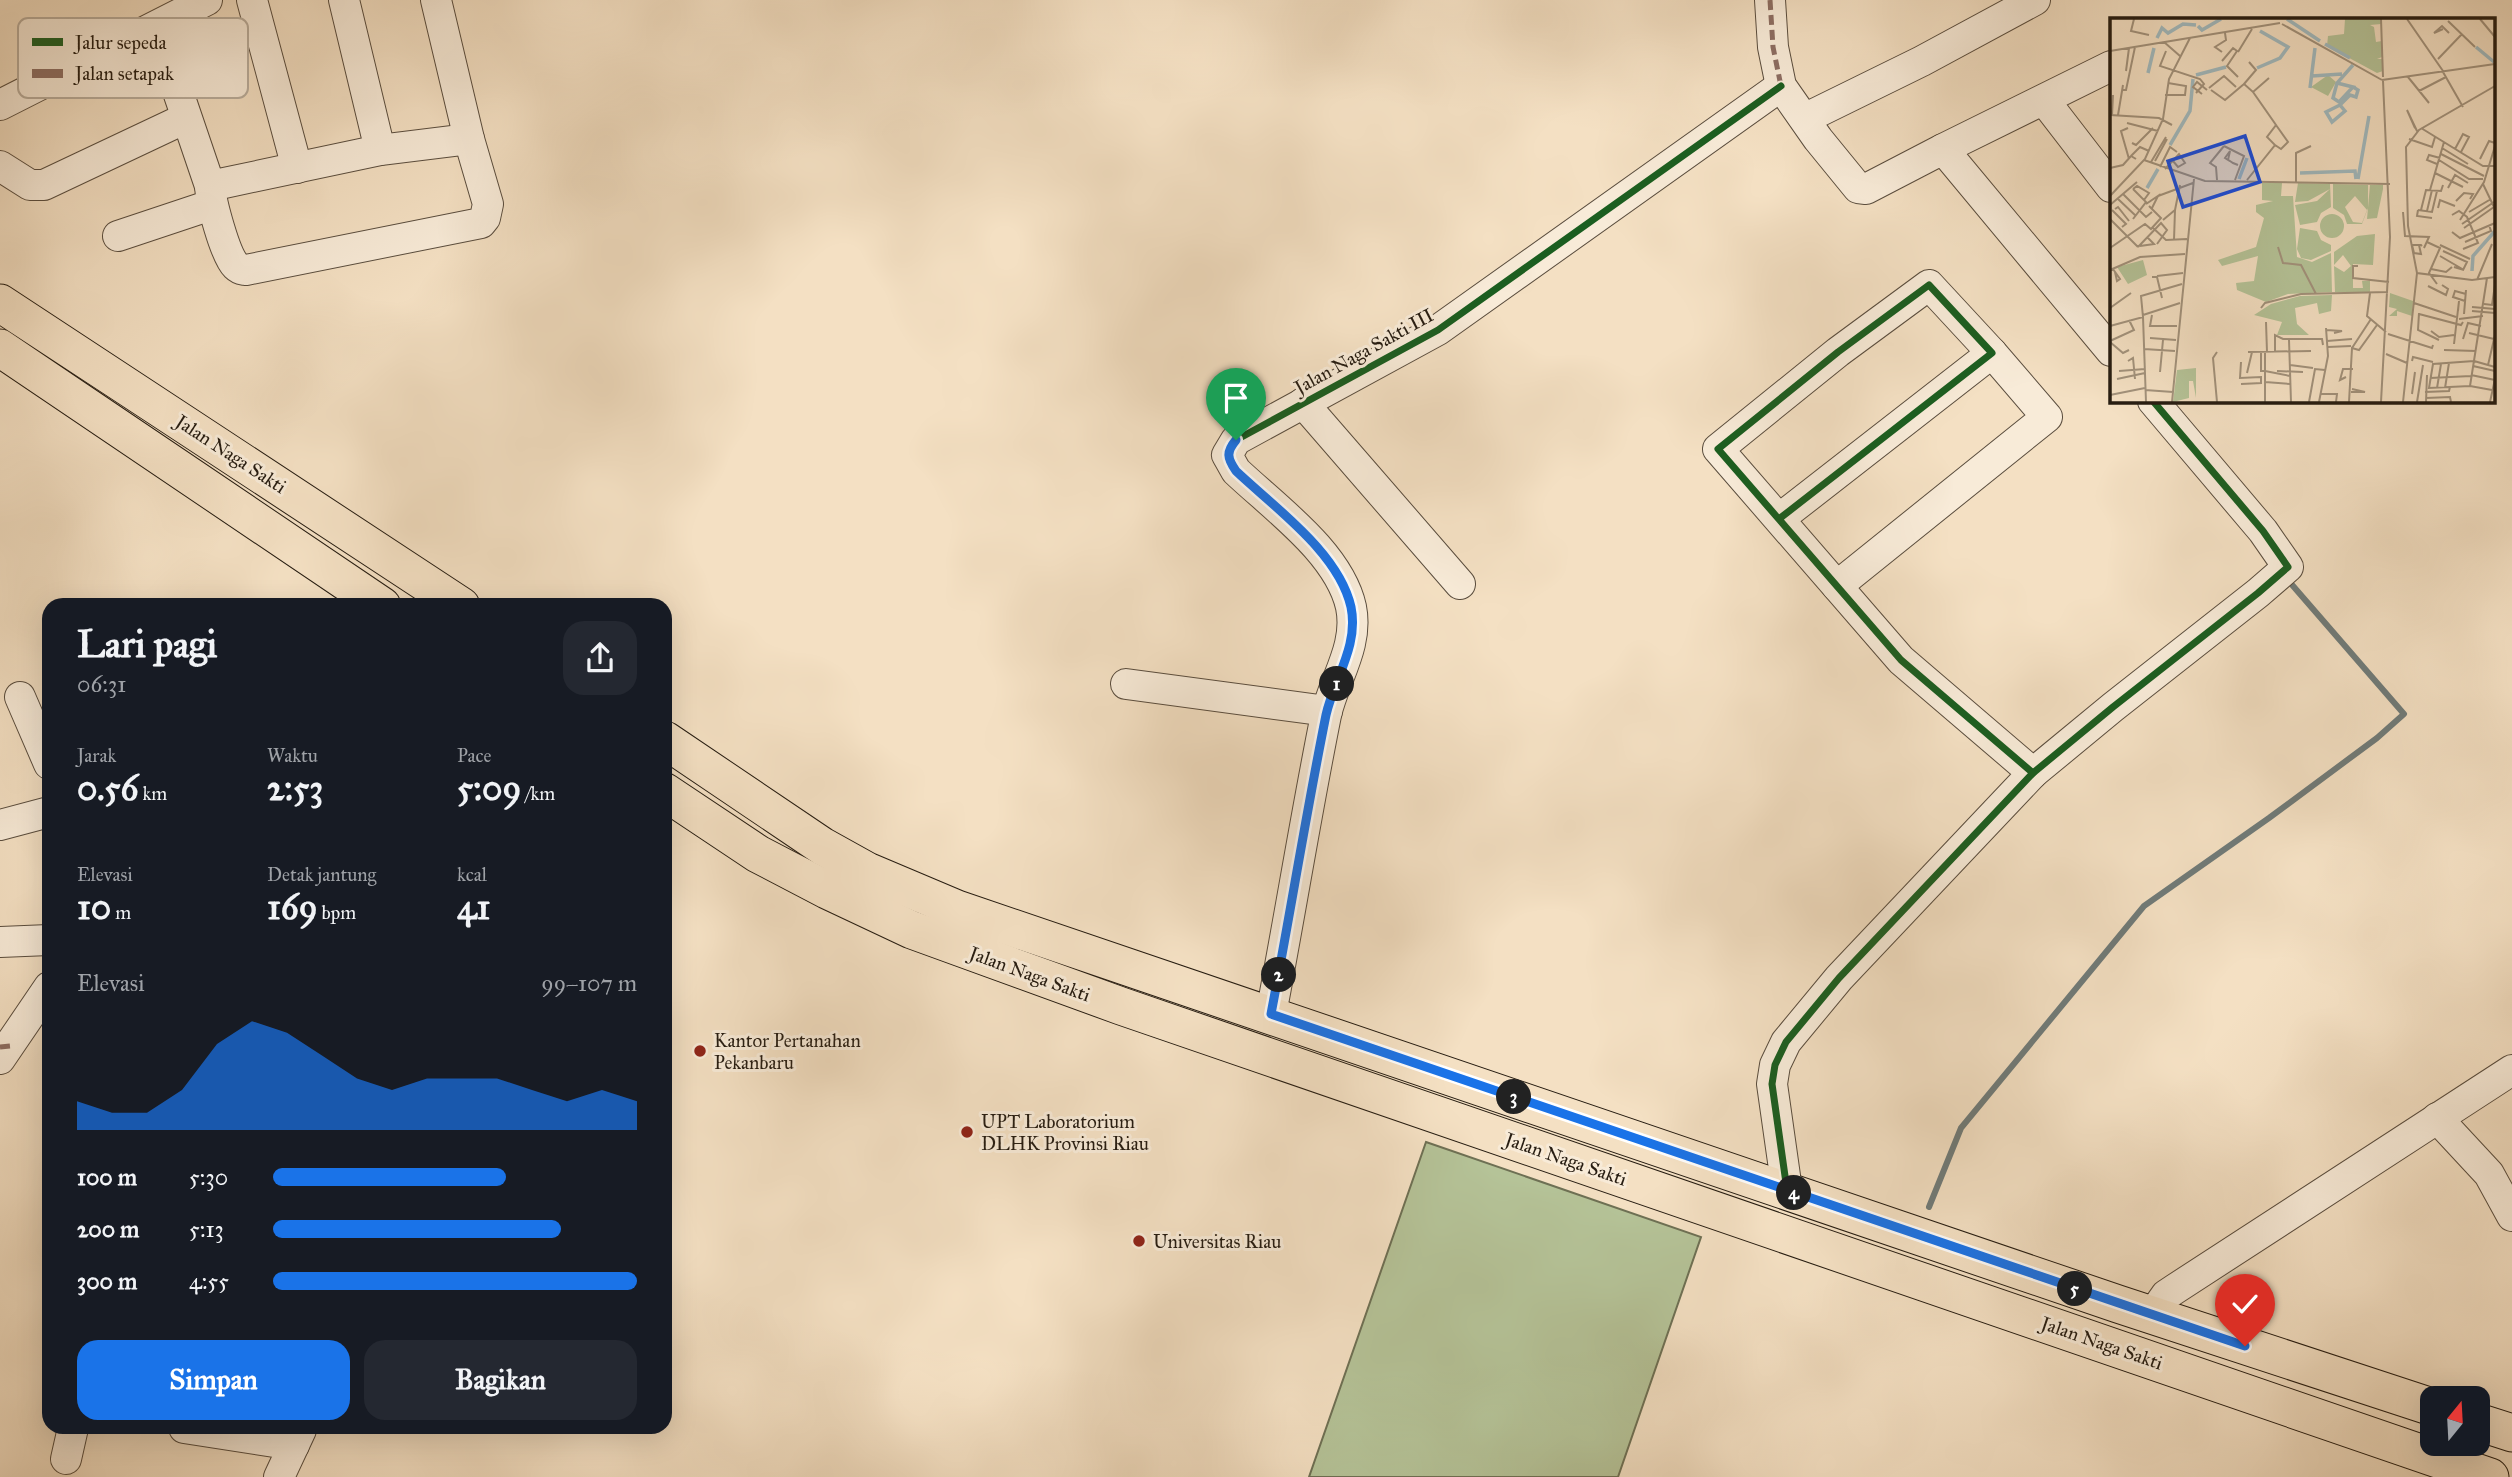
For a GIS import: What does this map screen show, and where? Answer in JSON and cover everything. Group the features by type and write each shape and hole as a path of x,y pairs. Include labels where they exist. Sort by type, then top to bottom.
{"main road":[{"name":"Jalan Naga Sakti","path":"0,303 449,598"},
{"path":"0,348 370,598"},
{"path":"302,552 321,530 325,516"},
{"name":"Jalan Naga Sakti","path":"672,745 822,846 867,872 957,909 2152,1315 2420,1403"},
{"name":"Jalan Naga Sakti","path":"672,797 770,860 827,890 943,943 2490,1477"},
{"path":"2490,1426 2512,1433"}],"street":[{"path":"173,18 207,0"},
{"path":"252,0 297,168"},
{"path":"344,0 380,150"},
{"path":"179,98 233,263 242,270 481,223 488,204 436,0"},
{"path":"1770,0 1773,47 1781,86 1806,118 1818,139 1861,190 2110,66"},
{"path":"1806,118 1922,61 2035,0"},
{"name":"Jalan Naga Sakti III","path":"1271,1014 1327,711 1347,658 1353,628 1351,608 1328,557 1236,471 1227,455 1236,440 1438,330 1781,86"},
{"path":"0,105 18,96"},
{"path":"2044,100 2110,185"},
{"path":"0,166 30,185 44,186 186,118"},
{"path":"118,236 211,195 297,168 380,150 470,139"},
{"path":"1943,149 2110,350"},
{"path":"1837,586 2047,417 1929,285 1838,352 1718,449 1837,586 1902,660 2033,773"},
{"path":"1779,519 1992,353"},
{"path":"1787,1190 1772,1084 1775,1065 1786,1042 1839,978 2033,773 2288,567 2263,531 2154,402"},
{"path":"1303,403 1460,584"},
{"path":"1126,684 1327,711"},
{"path":"20,697 42,748"},
{"path":"0,825 42,814"},
{"path":"0,942 42,940"},
{"path":"3,1051 42,997"},
{"path":"2152,1315 2166,1295 2512,1070"},
{"path":"2437,1118 2489,1174 2512,1216"},
{"path":"66,1459 72,1434"},
{"path":"270,1434 298,1436 279,1477"}],"green space":[{"path":"1426,1142 1701,1237 1618,1477 1309,1477"}],"waterway":[{"path":"1929,1207 1961,1128 2144,906 2269,818 2377,738 2404,714 2287,579"}],"marked path":[{"path":"1770,0 1773,47 1781,86"},
{"path":"0,1047 10,1046"}],"cycle path":[{"path":"1271,1014 1326,715 1349,649 1353,621 1344,587 1320,550 1236,471 1227,455 1236,440 1438,330 1781,86"},
{"path":"1779,519 1992,353 1929,285 1838,352 1718,449 1901,660 2033,773"},
{"path":"1787,1190 1772,1084 1775,1065 1786,1042 1839,978 2033,773 2288,567 2263,531 2154,402"}],"place":[{"name":"Kantor Pertanahan Pekanbaru","path":"700,1051"},
{"name":"UPT Laboratorium DLHK Provinsi Riau","path":"967,1132"},
{"name":"Universitas Riau","path":"1139,1241"}],"route":[{"path":"1236,440 1227,455 1230,462 1236,471 1328,557 1351,608 1353,628 1347,658 1327,711 1271,1014 2245,1346"}]}
